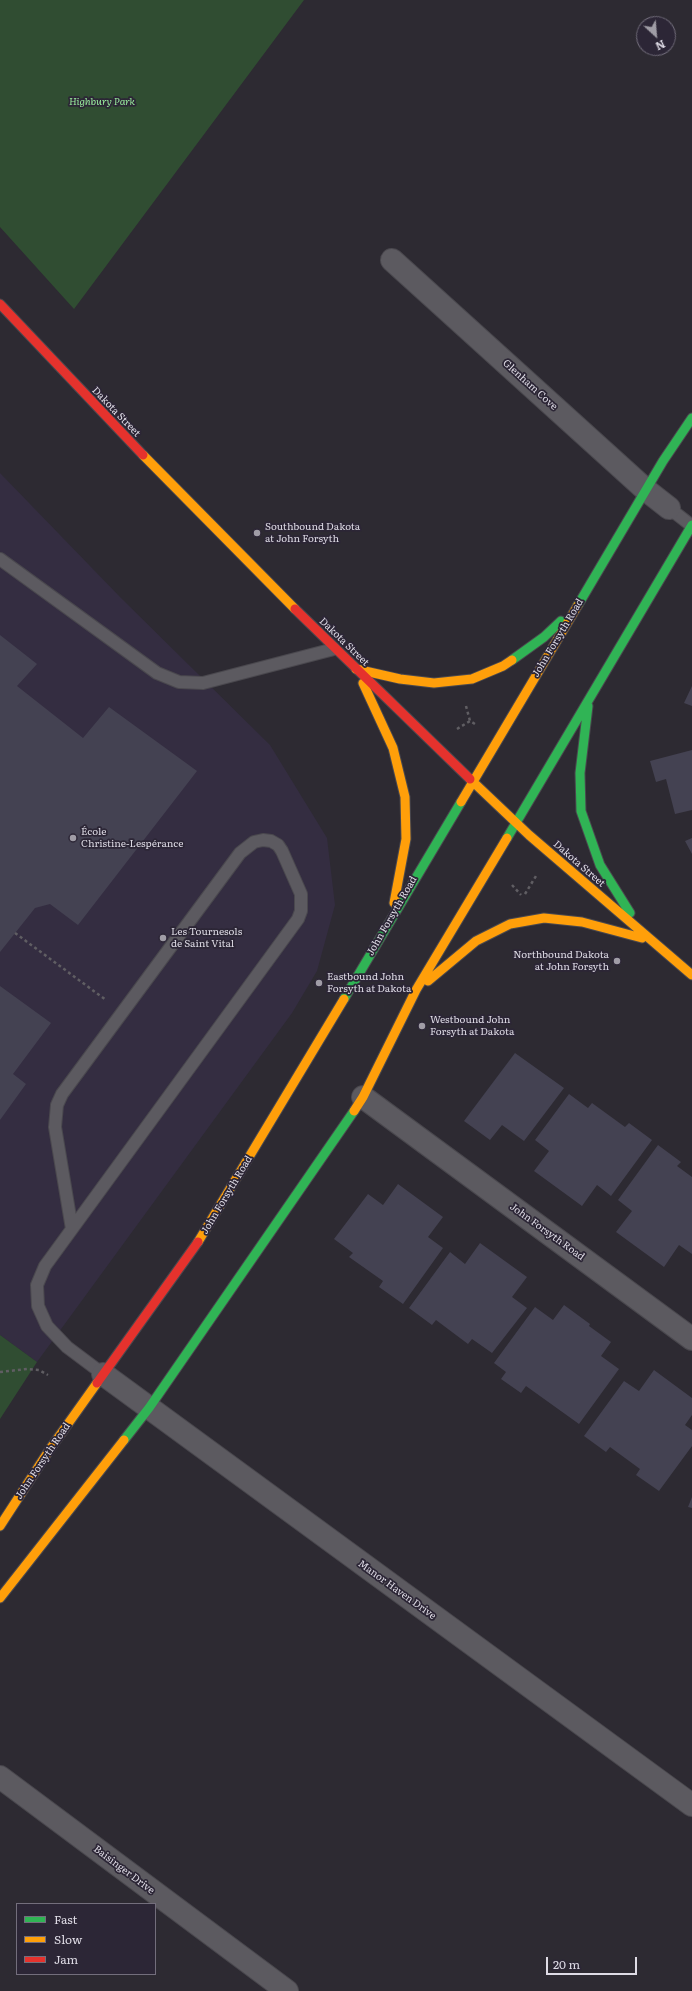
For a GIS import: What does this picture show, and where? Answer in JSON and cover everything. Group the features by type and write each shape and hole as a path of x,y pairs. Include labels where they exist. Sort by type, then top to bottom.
{"street":[{"name":"Glenham Cove","path":"392,260 646,490 669,508"},
{"name":"Dakota Street","path":"0,304 133,446 334,649 515,822 692,975"},
{"name":"John Forsyth Road","path":"0,1526 50,1449 206,1231 646,490 692,418"},
{"path":"0,1598 149,1408 363,1097 416,990 692,525"},
{"path":"356,669 400,679 434,683 472,679 502,666 544,637 575,609"},
{"path":"356,669 393,748 405,797 406,839 390,920"},
{"path":"590,698 580,773 581,811 587,832 600,865 623,904 650,940"},
{"path":"416,990 476,941 510,924 544,918 582,922 610,928 650,940"},
{"name":"John Forsyth Road","path":"363,1097 692,1339"},
{"name":"Manor Haven Drive","path":"103,1374 692,1805"},
{"name":"Baisinger Drive","path":"0,1777 288,1991"}],"lane":[{"path":"669,508 692,525"},
{"path":"0,559 157,673 179,682 203,683 334,649"},
{"path":"72,1229 55,1127 57,1105 62,1094 240,854 246,847 263,840 271,840 278,845 301,894 302,911 298,919 40,1275 37,1285 38,1306 42,1316 54,1335 103,1374"}],"path":[{"path":"465,704 470,721"},
{"path":"512,885 522,898 538,872"},
{"path":"15,933 122,1012"},
{"path":"0,1372 26,1369 39,1370 48,1375"}],"shaded area":[{"name":"Les Tournesols de Saint Vital","path":"0,473 120,597 270,745 327,838 335,905 317,971 292,1013 37,1362 0,1335"}],"green space":[{"name":"Highbury Park","path":"0,0 304,0 74,309 0,227"},
{"path":"0,1335 37,1362 0,1419"}],"building":[{"name":"École Christine-Lespérance","path":"0,635 37,664 17,686 83,738 109,707 197,771 78,925 50,904 35,908 0,952"},
{"path":"692,686 692,706 684,703"},
{"path":"692,750 692,810 675,814 666,779 656,782 650,761"},
{"path":"692,838 692,854 685,841"},
{"path":"0,986 51,1023 13,1074 26,1084 0,1120"},
{"path":"515,1053 564,1088 524,1141 502,1125 490,1140 464,1121"},
{"path":"569,1094 588,1108 592,1103 625,1127 629,1123 652,1140 611,1196 597,1185 582,1206 534,1171 549,1151 535,1140"},
{"path":"658,1145 681,1162 677,1166 692,1177 692,1254 679,1245 664,1267 616,1232 632,1211 618,1200"},
{"path":"398,1184 443,1217 428,1237 443,1248 403,1304 379,1287 383,1281 349,1257 353,1253 334,1239 368,1194 383,1205"},
{"path":"480,1243 527,1277 512,1297 527,1308 492,1353 472,1339 468,1344 436,1320 432,1325 409,1308 450,1252 465,1264"},
{"path":"564,1305 611,1342 601,1356 619,1369 579,1424 526,1386 521,1393 501,1379 506,1372 494,1363 535,1307 553,1320"},
{"path":"654,1370 692,1398 692,1415 685,1425 692,1430 692,1446 659,1491 636,1475 640,1469 610,1447 606,1452 584,1436 624,1381 639,1391"},
{"path":"692,1497 692,1508 688,1507"}],"traffic: fast":[{"path":"578,605 663,461 692,418"},
{"path":"507,838 692,525"},
{"path":"512,660 544,637 561,621"},
{"path":"588,706 580,773 581,811 600,865 630,913"},
{"path":"344,999 461,802"},
{"path":"124,1440 149,1408 354,1111"}],"traffic: slow":[{"path":"143,455 295,609"},
{"path":"461,802 578,605"},
{"path":"356,669 400,679 434,683 472,679 503,666 512,660"},
{"path":"363,683 393,748 405,797 406,839 394,903"},
{"path":"470,779 529,835 692,975"},
{"path":"354,1111 363,1097 416,990 507,838"},
{"path":"428,981 476,941 510,924 544,918 582,922 642,938"},
{"path":"198,1242 344,999"},
{"path":"0,1526 50,1449 97,1383"},
{"path":"0,1598 124,1440"}],"traffic: jam":[{"path":"0,304 143,455"},
{"path":"295,609 470,779"},
{"path":"97,1383 198,1242"}],"place":[{"name":"Southbound Dakota at John Forsyth","path":"257,533"},
{"name":"École Christine-Lespérance","path":"73,838"},
{"name":"Les Tournesols de Saint Vital","path":"163,938"},
{"name":"Northbound Dakota at John Forsyth","path":"617,961"},
{"name":"Eastbound John Forsyth at Dakota","path":"319,983"},
{"name":"Westbound John Forsyth at Dakota","path":"422,1026"}]}
